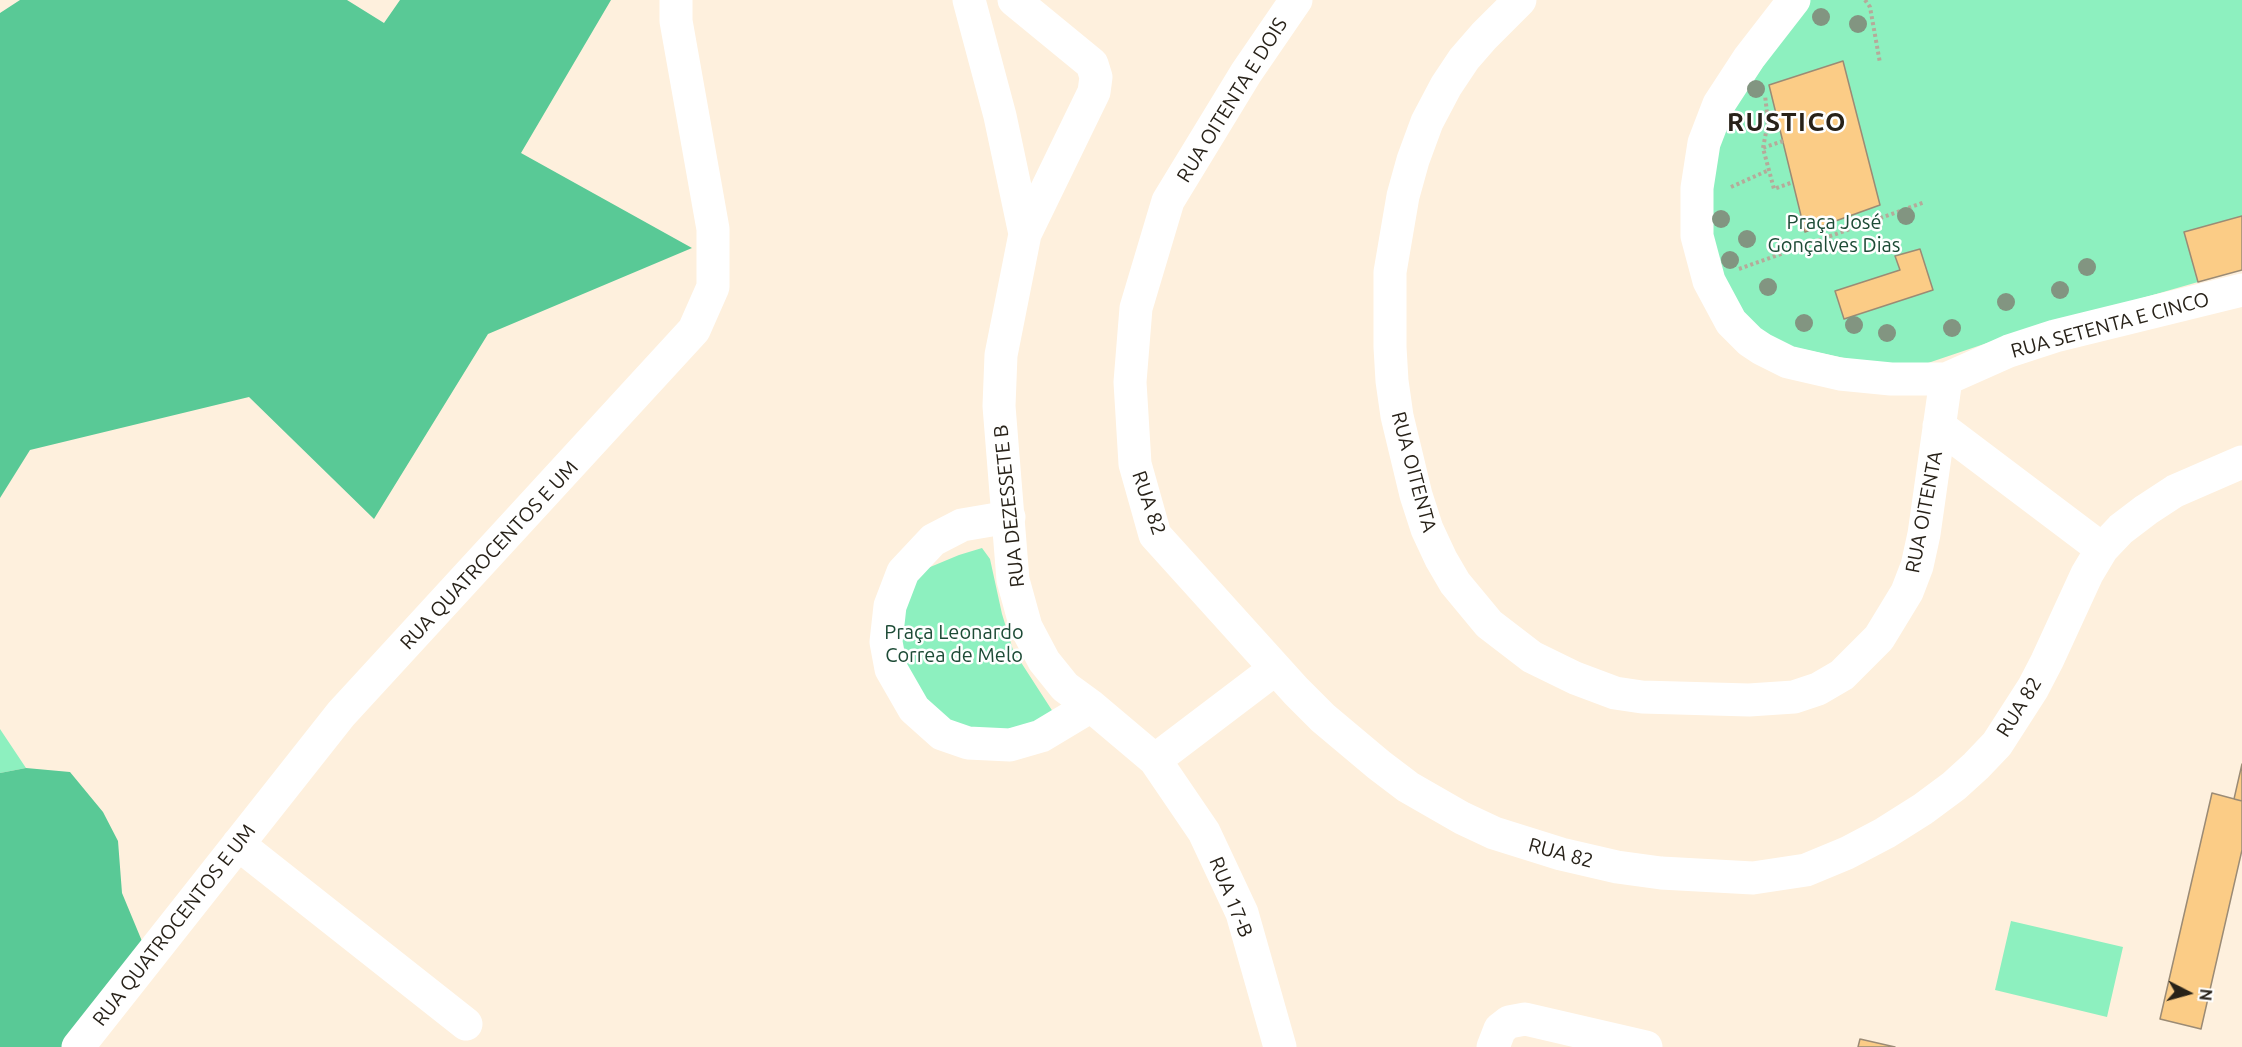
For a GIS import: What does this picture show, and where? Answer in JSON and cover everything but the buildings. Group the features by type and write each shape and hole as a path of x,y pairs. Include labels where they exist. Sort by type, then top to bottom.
{"street":[{"name":"RUA QUATROCENTOS E UM","path":"78,1047 341,714 694,330 713,287 713,229 676,21 676,0"},
{"path":"969,0 1000,116 1025,234"},
{"path":"1014,0 1092,64 1096,77 1094,92 1025,234"},
{"name":"RUA OITENTA E DOIS","path":"1168,201 1246,73 1296,0"},
{"name":"RUA OITENTA","path":"1520,0 1464,59 1446,86 1427,122 1406,187 1390,272 1389,335 1392,381 1397,416 1416,495 1427,529 1441,559 1455,583 1489,624 1532,657 1575,678 1616,693 1642,698 1749,700 1794,697 1818,689 1842,675 1879,638 1907,592 1917,566 1924,534 1946,379"},
{"path":"1794,0 1731,85 1719,104 1707,134 1700,159 1696,213 1700,252 1709,281 1725,313 1740,332 1762,349 1788,362 1820,371 1864,378 1946,379"},
{"name":"RUA 82","path":"1168,201 1136,308 1130,382 1135,464 1155,535 1275,669 1323,718 1379,765 1434,802 1494,833 1561,854 1628,869 1661,873 1730,878 1780,875 1806,870 1847,853 1885,833 1923,809 1976,766 1997,744 2032,688 2087,574 2102,549 2121,529 2175,491 2242,462"},
{"name":"RUA DEZESSETE B","path":"1025,234 1001,355 999,406 1013,580 1026,627 1044,661 1065,687 1155,760"},
{"name":"RUA SETENTA E CINCO","path":"1946,379 2009,351 2055,336 2242,290"},
{"path":"1939,426 2102,549"},
{"path":"1009,517 962,525 933,540 903,572 890,606 886,642 891,669 914,709 942,734 968,742 1010,745 1041,736 1091,706"},
{"path":"1155,760 1275,669"},
{"name":"RUA 17-B","path":"1155,760 1204,832 1242,913 1280,1047"},
{"path":"238,844 466,1024"},
{"path":"1494,1045 1500,1029 1509,1022 1526,1019 1646,1047"}],"path":[{"path":"1865,0 1870,7 1880,63"},
{"path":"1783,141 1763,148 1774,189 1793,182"},
{"path":"1709,281 1924,202"}],"green space":[{"path":"20,0 347,0 384,23 400,0 611,0 521,153 692,248 488,334 374,519 249,397 30,450 0,498 0,13"},
{"name":"Praça José Gonçalves Dias","path":"1808,0 2242,0 2242,216 2184,232 2198,282 1993,341 1925,364 1886,367 1788,346 1753,325 1727,292 1714,249 1709,190 1721,128"},
{"name":"Praça Leonardo Correa de Melo","path":"982,548 990,559 1002,614 1013,650 1055,715 999,736 942,721 917,693 898,650 911,575"},
{"path":"0,729 26,768 0,773"},
{"path":"26,768 70,772 103,812 118,841 122,893 144,946 64,1047 0,1047 0,773"},
{"path":"2011,921 2123,947 2107,1017 1995,990"}],"district":[{"name":"RUSTICO","path":"1787,122"}]}
